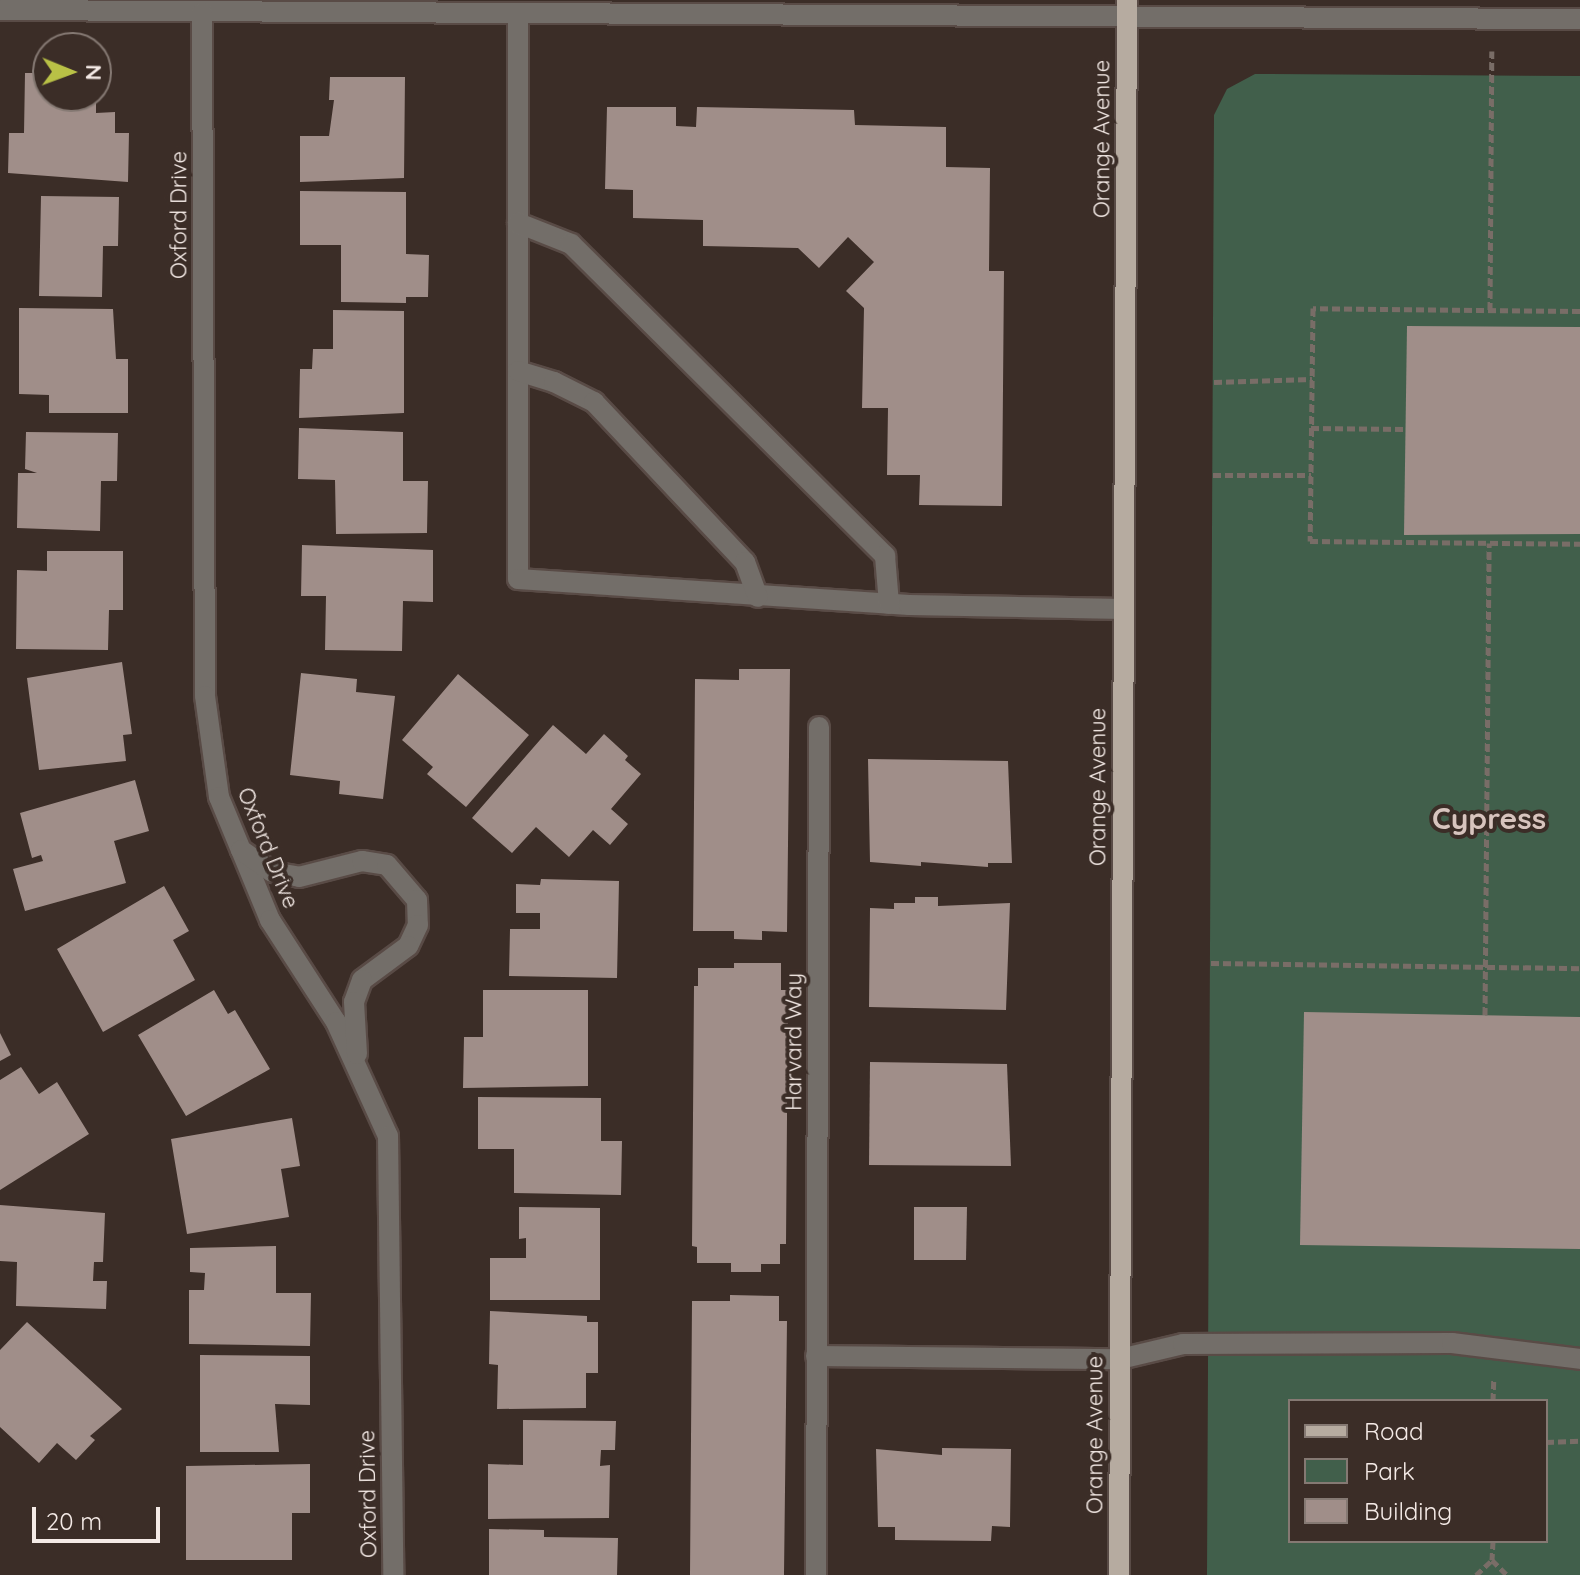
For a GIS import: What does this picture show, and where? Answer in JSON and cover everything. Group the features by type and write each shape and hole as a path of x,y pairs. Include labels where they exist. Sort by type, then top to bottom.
{"main road":[{"name":"Orange Avenue","path":"1119,1575 1127,8"}],"street":[{"path":"0,10 518,15 1127,8 1503,12 1580,19"},
{"name":"Oxford Drive","path":"202,13 205,696 219,797 270,920 336,1022 388,1136 393,1575"},
{"path":"518,15 518,579 889,604 1123,609"},
{"path":"518,223 571,244 885,556 889,604"},
{"path":"518,371 554,382 594,402 745,562 758,597"},
{"name":"Harvard Way","path":"816,1575 819,727"},
{"path":"241,850 272,872 299,877 362,861 387,865 417,900 418,925 408,946 362,980 354,1002 360,1075"},
{"path":"816,1356 1120,1359 1183,1344 1452,1343 1580,1359"}],"path":[{"path":"1490,310 1503,12"},
{"path":"1580,311 1313,308 1310,541 1580,544"},
{"path":"1214,382 1312,379"},
{"path":"1311,428 1405,429"},
{"path":"1213,475 1311,475"},
{"path":"1485,1015 1489,543"},
{"path":"1211,963 1580,968"},
{"path":"1548,1442 1580,1441"},
{"path":"1476,1575 1492,1560 1493,1543"},
{"path":"1492,1560 1507,1575"}],"green space":[{"path":"1255,74 1580,76 1580,1575 1207,1575 1214,115 1227,89"}],"building":[{"path":"25,73 32,73 32,112 115,112 115,133 129,133 128,182 8,173 9,133 24,133"},
{"path":"330,77 405,77 404,178 300,182 300,136 329,136 334,100 329,100"},
{"path":"607,107 676,107 676,126 696,127 697,107 854,110 855,125 946,127 946,167 990,168 989,271 1004,271 1002,506 919,505 920,475 887,475 888,408 862,408 864,308 846,291 874,262 848,237 819,268 798,248 703,246 703,220 633,218 633,190 605,189"},
{"path":"300,191 406,192 406,254 429,255 428,297 406,297 406,303 341,302 341,245 300,245"},
{"path":"41,196 119,197 118,246 103,246 102,297 39,296"},
{"path":"19,308 113,309 116,359 128,359 128,413 49,413 49,395 19,394"},
{"path":"333,310 404,311 404,413 299,418 300,369 312,369 313,349 333,349"},
{"path":"1407,326 1580,327 1580,534 1404,535"},
{"path":"299,428 403,432 403,481 428,481 427,533 336,534 335,480 298,479"},
{"path":"26,432 118,433 117,481 101,481 100,531 17,528 18,473 37,473 25,469"},
{"path":"302,545 433,550 433,602 403,601 402,651 325,650 326,596 301,596"},
{"path":"47,551 123,551 123,610 109,610 108,650 16,649 17,570 47,571"},
{"path":"122,662 132,734 123,735 126,761 39,770 27,678"},
{"path":"739,669 790,669 787,932 762,931 762,940 734,939 734,931 693,931 695,679 739,680"},
{"path":"301,673 357,679 356,692 395,696 383,799 339,794 340,781 290,775"},
{"path":"458,674 529,735 466,807 427,774 433,767 402,740"},
{"path":"553,725 586,754 604,734 628,756 625,760 641,774 611,809 628,824 610,845 593,830 569,857 536,827 512,853 472,818"},
{"path":"868,759 1008,761 1012,863 988,863 988,867 870,862"},
{"path":"135,780 149,831 114,841 126,883 25,911 13,869 43,861 41,855 32,858 20,813"},
{"path":"541,879 619,881 617,978 509,976 510,929 540,929 540,913 516,913 516,884 540,885"},
{"path":"164,886 189,931 173,940 195,980 103,1032 57,949"},
{"path":"915,897 938,897 938,906 1010,903 1006,1010 869,1007 870,908 894,909 894,903 915,903"},
{"path":"734,963 781,963 781,990 788,990 786,1244 780,1244 780,1264 761,1264 761,1272 731,1272 731,1263 697,1263 697,1247 692,1246 694,986 698,986 698,968 734,968"},
{"path":"214,990 228,1014 235,1010 270,1069 186,1116 138,1035"},
{"path":"483,990 588,990 588,1086 463,1088 464,1037 483,1037"},
{"path":"1304,1012 1580,1017 1580,1249 1300,1245"},
{"path":"0,1033 11,1055 0,1061"},
{"path":"870,1062 1007,1064 1011,1166 869,1165"},
{"path":"21,1067 39,1094 57,1082 89,1134 0,1190 0,1080"},
{"path":"478,1097 601,1098 601,1141 622,1141 621,1195 514,1193 514,1149 478,1149"},
{"path":"292,1118 300,1166 281,1169 289,1217 187,1234 171,1139"},
{"path":"0,1205 105,1213 103,1262 94,1262 93,1281 107,1281 106,1309 16,1306 17,1262 0,1261"},
{"path":"519,1207 600,1208 600,1300 490,1300 490,1258 526,1258 526,1238 519,1239"},
{"path":"914,1207 967,1207 966,1260 914,1260"},
{"path":"276,1246 276,1293 311,1293 310,1346 189,1344 189,1290 204,1290 205,1273 190,1272 190,1248"},
{"path":"730,1295 779,1296 779,1321 787,1321 784,1575 690,1575 692,1301 730,1301"},
{"path":"490,1311 587,1316 587,1322 598,1322 598,1373 586,1373 586,1408 497,1409 498,1365 489,1364"},
{"path":"27,1322 122,1409 90,1436 95,1440 76,1460 57,1443 39,1463 0,1427 0,1350"},
{"path":"200,1355 310,1356 310,1405 275,1404 279,1452 200,1452"},
{"path":"523,1420 616,1421 615,1450 601,1450 600,1466 610,1465 609,1518 488,1519 488,1464 523,1465"},
{"path":"942,1448 1011,1449 1010,1527 992,1526 991,1541 895,1540 895,1527 878,1527 876,1449 942,1455"},
{"path":"310,1464 310,1513 292,1513 292,1560 186,1560 186,1466"},
{"path":"489,1529 544,1530 544,1537 618,1538 617,1575 489,1575"}],"district":[{"name":"Cypress","path":"1489,818"}]}
